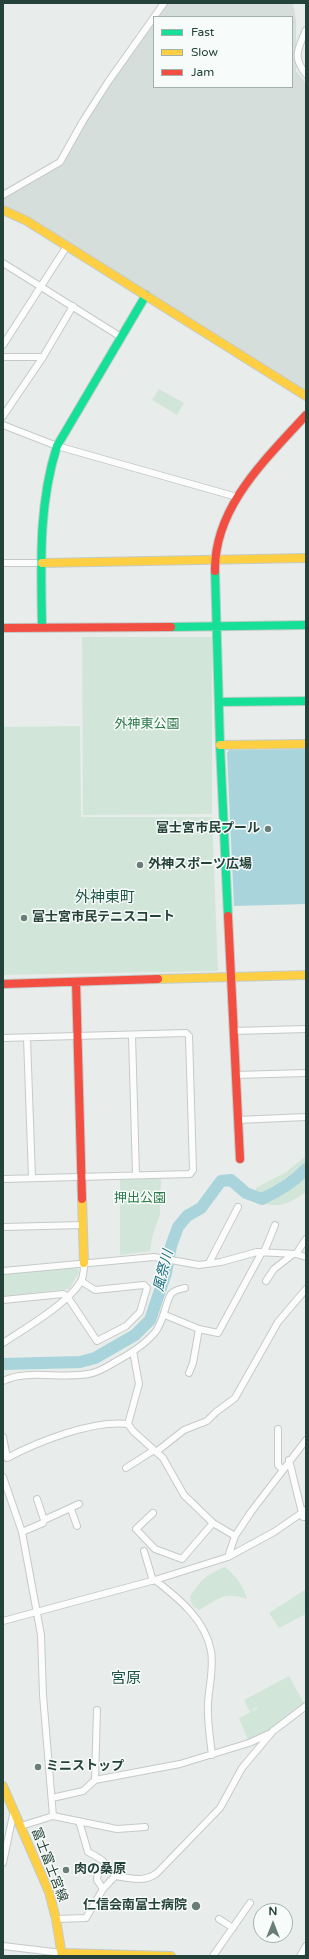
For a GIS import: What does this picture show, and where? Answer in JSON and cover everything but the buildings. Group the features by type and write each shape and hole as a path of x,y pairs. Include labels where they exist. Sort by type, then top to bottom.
{"street":[{"path":"155,16 164,3"},
{"path":"3,195 60,162 83,120 153,19"},
{"path":"306,30 297,52 297,58 299,66 306,74"},
{"path":"3,210 16,215 67,246 306,396"},
{"path":"3,345 67,246"},
{"path":"3,263 121,337"},
{"path":"42,627 42,509 49,468 57,446 146,296"},
{"path":"3,416 42,357 73,306"},
{"path":"3,357 42,357"},
{"path":"240,1160 230,978 220,746 215,559 219,535 236,496 306,415"},
{"path":"3,425 57,446 236,496"},
{"path":"3,563 306,558"},
{"path":"3,628 42,627 68,629 306,625"},
{"path":"219,702 306,701"},
{"path":"220,746 306,744"},
{"path":"3,984 306,975"},
{"path":"3,1343 47,1314 81,1281 84,1274 76,982"},
{"path":"233,1031 306,1029"},
{"path":"3,1038 186,1033 189,1036 193,1170 190,1174 3,1179"},
{"path":"132,1035 136,1175"},
{"path":"27,1038 32,1178"},
{"path":"235,1075 306,1073"},
{"path":"238,1120 306,1117"},
{"path":"209,1264 238,1207"},
{"path":"3,1227 83,1225"},
{"path":"165,1315 199,1329 218,1333 263,1252 275,1225"},
{"path":"266,1281 274,1269 294,1254 306,1239"},
{"path":"3,1271 154,1256 199,1265 263,1252 294,1254 306,1257"},
{"path":"3,1300 63,1294 67,1296 97,1341 126,1326 140,1312 147,1288 144,1285 95,1290 81,1281"},
{"path":"3,1381 15,1376 89,1374 102,1369 146,1342 156,1330 165,1315 170,1295 185,1288"},
{"path":"126,1468 155,1451 184,1430 207,1421 216,1412 235,1398 278,1322 306,1289"},
{"path":"189,1373 193,1363 199,1329"},
{"path":"128,1424 140,1384 133,1351"},
{"path":"3,1437 5,1459 22,1449 103,1423 128,1424"},
{"path":"128,1424 133,1431 163,1458 184,1495 224,1531 235,1536"},
{"path":"278,1429 278,1465 282,1469"},
{"path":"228,1557 235,1536 282,1469 305,1443"},
{"path":"3,1621 154,1580 228,1557 274,1532 305,1513 289,1460"},
{"path":"3,1477 22,1532 41,1636 43,1695 53,1816"},
{"path":"37,1498 44,1520"},
{"path":"22,1532 79,1504"},
{"path":"70,1509 77,1526"},
{"path":"153,1513 136,1529 155,1549 182,1559 213,1522"},
{"path":"144,1551 154,1580 181,1600 193,1615 208,1644 211,1670 208,1703 212,1755"},
{"path":"52,1798 83,1791 96,1780 180,1764 249,1743 273,1731 306,1706"},
{"path":"96,1780 97,1710"},
{"path":"115,1876 140,1880 150,1878 157,1873 220,1808 242,1768 273,1731"},
{"name":"富士富士宮線","path":"3,1786 45,1882 56,1919 62,1954"},
{"path":"3,1863 14,1810"},
{"path":"21,1826 53,1816 117,1829 145,1827"},
{"path":"79,1821 88,1852 102,1859 111,1868 115,1876"},
{"path":"98,1872 97,1880 103,1889"},
{"path":"56,1919 86,1918 103,1889 115,1876"},
{"path":"213,1956 250,1903"},
{"path":"219,1919 232,1928"},
{"path":"3,1946 62,1954 171,1956"},
{"path":"300,1956 306,1946"}],"shaded area":[{"path":"167,3 293,3 296,21 296,71 306,83 306,391 3,208 3,199 60,162 153,17 153,88 293,88 293,16 154,16"}],"green space":[{"path":"159,389 184,403 177,415 152,400"},
{"name":"外神東公園","path":"82,637 212,637 212,814 83,815"},
{"path":"80,726 81,817 212,817 218,971 3,975 3,727"},
{"path":"306,1156 306,1192 281,1205 269,1205 254,1200 256,1188 286,1172"},
{"name":"押出公園","path":"120,1179 161,1179 160,1215 153,1234 150,1251 120,1255"},
{"path":"77,1267 79,1273 69,1289 3,1296 3,1274"},
{"path":"225,1567 239,1581 247,1599 226,1596 199,1610 192,1605 190,1597 197,1586 213,1572"},
{"path":"306,1589 306,1614 279,1628 269,1613"},
{"path":"289,1676 305,1705 277,1728 249,1743 239,1718 256,1709 258,1706 250,1712 244,1700"}],"water":[{"name":"富士宮市民プール","path":"306,749 306,904 234,906 227,753 229,750"}],"waterway":[{"name":"風祭川","path":"3,1364 80,1362 95,1358 135,1335 150,1320 166,1273 171,1246 178,1227 187,1216 201,1208 221,1181 231,1180 246,1193 262,1199 286,1186 306,1169"}],"traffic: fast":[{"path":"42,627 42,536 46,491 57,446 146,295"},
{"path":"215,571 220,745 228,916"},
{"path":"171,627 306,625"},
{"path":"219,702 306,701"}],"traffic: slow":[{"path":"3,210 27,221 306,396"},
{"path":"42,563 306,558"},
{"path":"220,745 306,744"},
{"path":"158,979 306,975"},
{"path":"82,1199 84,1263"},
{"path":"3,1786 49,1892 56,1919 62,1956"},
{"path":"62,1953 171,1956"}],"traffic: jam":[{"path":"215,571 217,548 223,526 233,505 259,467 306,415"},
{"path":"3,628 171,627"},
{"path":"228,916 240,1159"},
{"path":"3,984 158,979"},
{"path":"76,982 82,1199"}],"place":[{"name":"富士宮市民プール","path":"268,829"},
{"name":"外神スポーツ広場","path":"140,865"},
{"name":"富士宮市民テニスコート","path":"24,918"},
{"name":"ミニストップ","path":"38,1767"},
{"name":"肉の桑原","path":"66,1870"},
{"name":"仁信会南富士病院","path":"196,1906"}],"district":[{"name":"外神東町","path":"105,898"},
{"name":"宮原","path":"126,1679"}]}
